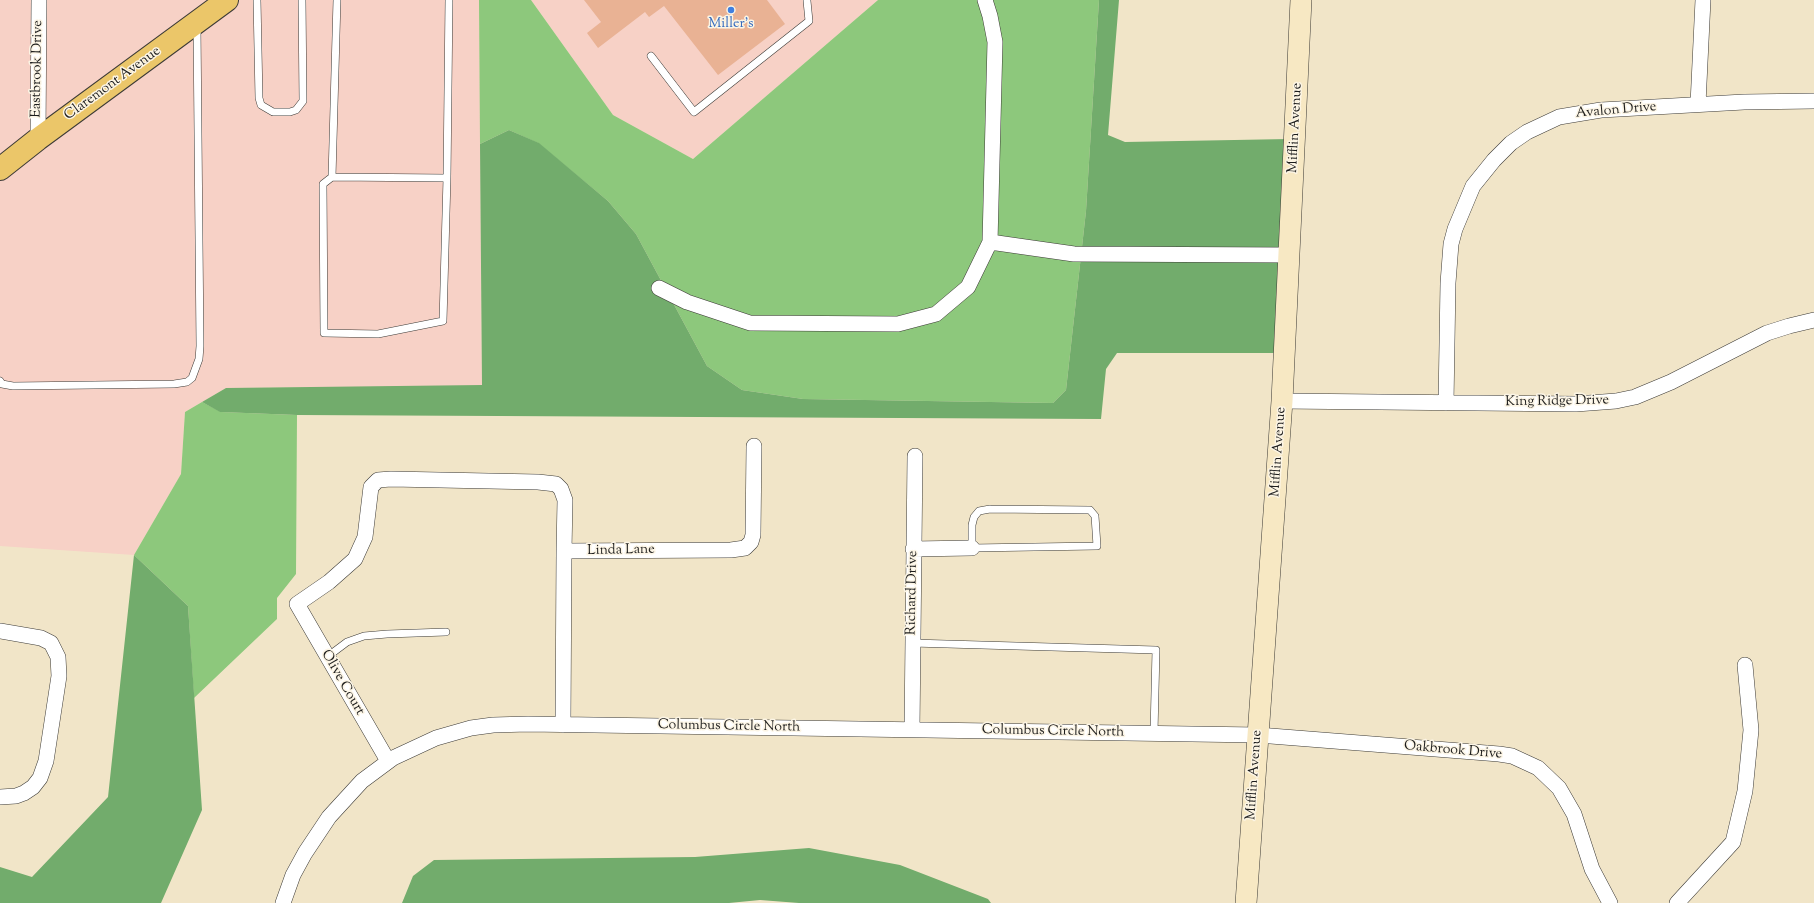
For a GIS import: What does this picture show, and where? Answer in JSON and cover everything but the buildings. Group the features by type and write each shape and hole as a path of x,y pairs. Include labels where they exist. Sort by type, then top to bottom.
{"main road":[{"name":"Claremont Avenue","path":"0,169 38,139 227,0"}],"street":[{"name":"Eastbrook Drive","path":"38,139 39,0"},
{"path":"659,288 687,302 750,323 898,324 936,314 968,287 990,242 995,42 985,0"},
{"name":"Mifflin Avenue","path":"1246,903 1282,401 1301,0"},
{"path":"1698,104 1703,0"},
{"name":"Avalon Drive","path":"1446,403 1448,283 1451,244 1463,207 1473,186 1482,173 1511,143 1527,132 1559,117 1601,110 1744,102 1814,101"},
{"path":"990,242 1074,254 1290,255"},
{"name":"King Ridge Drive","path":"1282,401 1576,404 1616,401 1635,397 1692,372 1767,333 1814,320"},
{"name":"Linda Lane","path":"564,551 731,550 746,548 751,542 753,534 754,446"},
{"name":"Richard Drive","path":"912,730 915,456"},
{"name":"Olive Court","path":"388,761 297,604 329,582 355,559 365,537 371,487 378,480 538,482 556,484 561,489 565,500 564,551"},
{"path":"913,549 972,548"},
{"path":"563,725 564,551"},
{"path":"0,631 33,636 51,643 58,657 59,676 46,761 40,778 24,793 16,796 0,797"},
{"path":"1677,903 1733,842 1745,791 1751,730 1745,665"},
{"name":"Columbus Circle North","path":"283,903 293,875 317,833 362,781 388,761 416,746 471,728 493,725 563,725 1258,735"},
{"name":"Oakbrook Drive","path":"1258,735 1499,754 1525,761 1538,768 1559,788 1566,798 1584,839 1592,869 1610,903"}],"lane":[{"path":"257,0 259,98 261,105 273,112 290,112 296,110 303,101 302,0"},
{"path":"332,178 337,0"},
{"path":"448,178 332,178 323,184 324,333 378,334 444,321 448,178 449,0"},
{"path":"651,56 694,112 809,21 807,0"},
{"path":"0,381 2,384 13,386 167,384 187,382 192,378 199,359 200,346 197,23"},
{"path":"990,509 1081,509 1090,510 1095,516 1098,546 972,548 972,525 974,517 979,511 990,509"},
{"path":"327,657 347,642 364,636 446,632"},
{"path":"912,643 1156,650 1154,733"}],"shaded area":[{"path":"0,0 479,0 482,386 226,388 185,412 181,474 134,555 0,546"},
{"path":"531,0 878,0 693,159 613,115"}],"green space":[{"path":"479,0 531,0 613,115 693,159 878,0 1099,0 1086,211 1066,390 1053,403 803,399 742,390 707,366 636,234 608,201 538,143 509,130 480,144"},
{"path":"1099,0 1119,0 1108,135 1125,142 1289,139 1281,353 1117,353 1106,369 1101,419 297,415 220,412 202,402 226,388 482,385 480,144 509,130 539,143 608,201 636,234 707,366 742,390 803,399 1053,403 1066,390 1086,211"},
{"path":"202,402 221,412 297,415 296,574 277,598 277,619 194,698 188,606 134,555 181,474 185,412"},
{"path":"134,555 188,606 202,810 161,903 0,903 0,867 32,877 108,797"},
{"path":"809,848 900,865 988,899 991,903 799,903 760,900 729,903 402,903 413,876 434,860 695,857"}],"place":[{"name":"Miller's","path":"731,10"}]}
